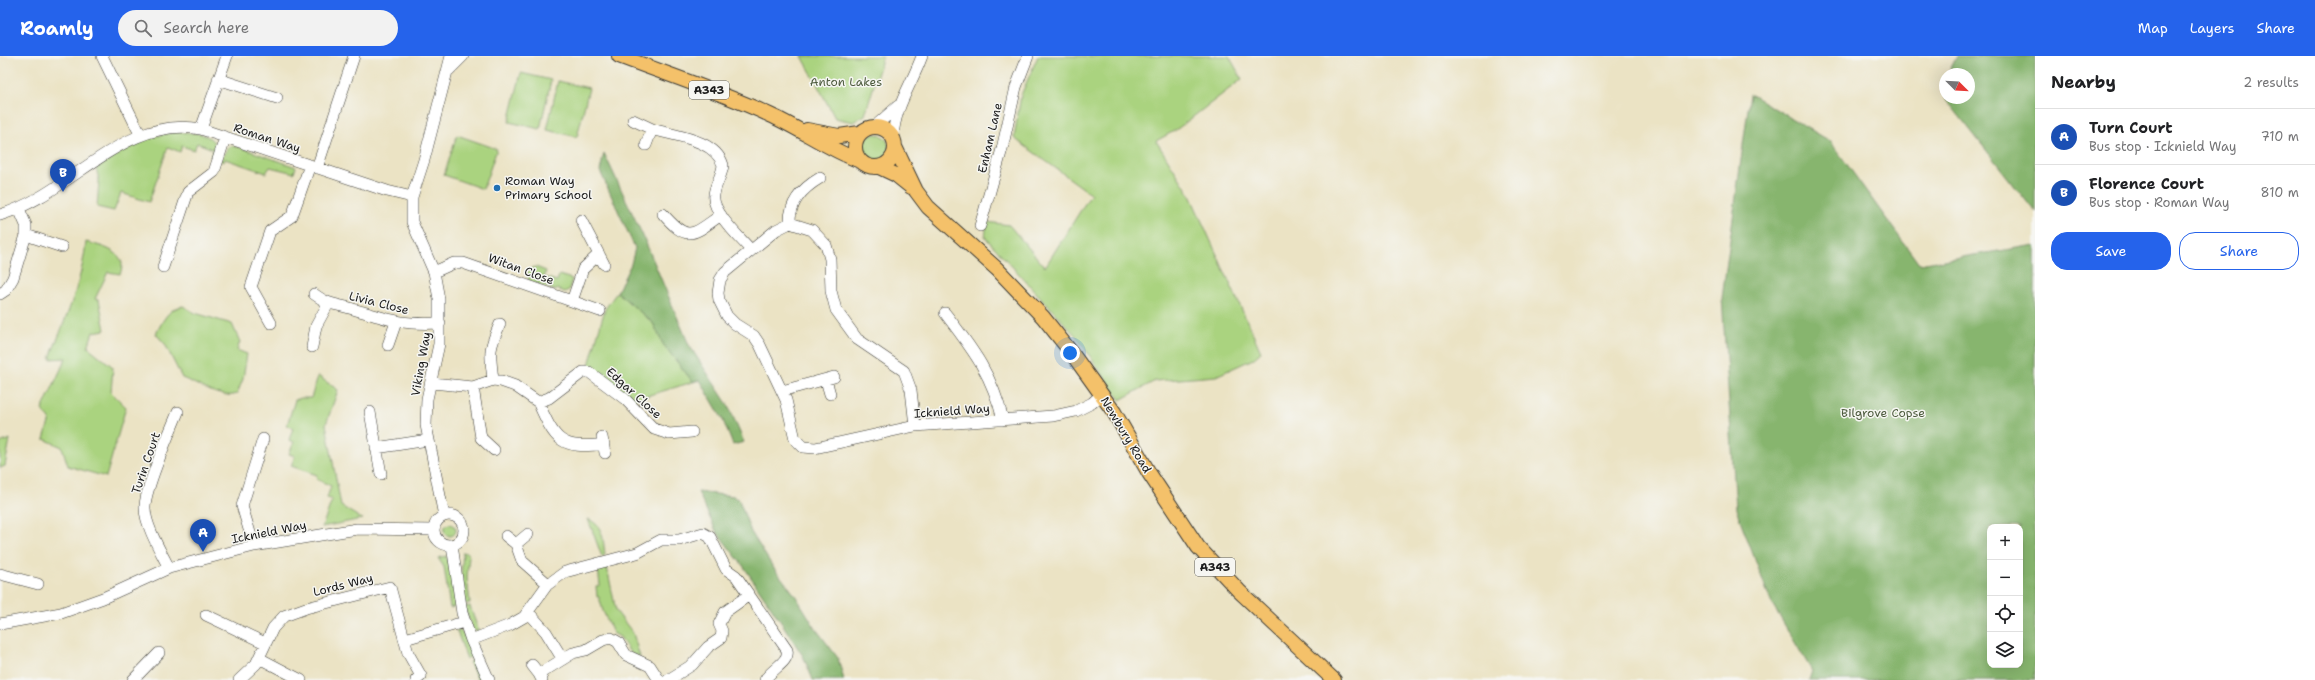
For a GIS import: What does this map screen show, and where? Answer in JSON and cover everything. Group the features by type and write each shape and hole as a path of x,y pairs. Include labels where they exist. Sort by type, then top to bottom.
{"main road":[{"name":"A343","path":"619,56 741,102 798,128 815,140 868,166 880,167"},
{"name":"A343","path":"798,128 839,136 860,133 873,128"},
{"path":"873,128 885,130 894,143 892,158 880,167"},
{"path":"860,133 856,138 855,149 860,161"},
{"name":"Newbury Road","path":"894,143 916,191"},
{"name":"Newbury Road","path":"880,167 896,174 916,191 938,217 986,258 1028,301 1062,341 1102,394 1149,474 1198,547 1239,591 1334,680"}],"street":[{"path":"102,56 140,134"},
{"path":"270,323 251,287 270,231 292,216 314,167 354,56"},
{"path":"412,197 449,70 451,56"},
{"path":"449,70 463,56"},
{"path":"894,143 894,123 899,106 922,56"},
{"name":"Enham Lane","path":"980,226 1002,149 1014,94 1028,56"},
{"path":"201,129 224,57"},
{"path":"218,79 277,98"},
{"path":"873,128 899,106"},
{"path":"633,120 652,129 701,144 712,150 720,158 723,170 713,196 714,204 721,215 751,250"},
{"name":"Roman Way","path":"0,215 19,209 48,194 123,143 140,134 172,127 201,129 386,191 412,197"},
{"path":"646,145 652,129"},
{"path":"162,266 188,192 214,172 225,138"},
{"path":"790,224 790,213 793,203 820,178"},
{"name":"Viking Way","path":"412,197 412,222 414,230 434,272 439,299 440,323 432,383 427,399 428,440 444,516"},
{"path":"0,294 6,290 13,278 26,235 26,225 19,209"},
{"path":"663,214 677,230 688,234 694,233 721,215"},
{"path":"572,301 583,269 601,259 581,220"},
{"path":"830,394 830,378 782,391 758,341 731,320 718,300 718,289 722,276 776,230 790,224 812,230 826,244 830,259 830,285 836,310 857,339 904,371 911,390 915,426"},
{"path":"26,235 62,247"},
{"name":"Witan Close","path":"434,272 454,263 463,263 600,311"},
{"name":"Livia Close","path":"314,294 328,304 351,308 396,322 411,324 440,323"},
{"path":"312,347 316,326 328,304"},
{"path":"944,313 978,357 989,375 997,394 1003,420"},
{"path":"388,345 396,322"},
{"path":"493,380 489,358 500,324"},
{"name":"Edgar Close","path":"538,402 549,398 583,372 590,372 625,399 654,429 669,434 692,432"},
{"path":"432,383 473,387 493,380 515,386 538,402 544,417 560,441 580,447 604,445"},
{"path":"473,387 480,438 494,450"},
{"name":"Icknield Way","path":"782,391 788,408 796,442 801,446 815,448 915,426 1003,420 1067,413 1092,403 1102,394"},
{"name":"Turin Court","path":"169,568 148,523 145,508 152,482 178,412"},
{"path":"370,412 381,474"},
{"path":"254,546 242,506 263,439"},
{"path":"376,448 428,440"},
{"path":"444,516 456,517 464,526 462,538 452,545 439,542 433,530 436,521 444,516"},
{"name":"Icknield Way","path":"0,624 68,611 103,598 169,568 254,546 358,529 433,530"},
{"path":"471,640 510,625 529,613 548,584 572,568 634,554 661,540 679,540 703,533 710,537 726,569 736,575 748,595 788,652 786,659 771,671 765,680"},
{"path":"516,544 528,534"},
{"path":"506,536 516,544 522,562 548,584"},
{"path":"452,545 458,592 464,622 489,680"},
{"path":"0,574 38,584"},
{"name":"Lords Way","path":"239,680 253,668 273,628 288,614 390,587 412,663 420,679"},
{"path":"668,680 690,666 708,647 721,638 722,631 719,624 722,614 748,595"},
{"path":"529,613 546,632 562,658"},
{"path":"206,615 265,643"},
{"path":"405,639 464,622"},
{"path":"532,664 540,677 562,658 611,638 618,642 626,655 650,666 659,680"},
{"path":"133,680 159,653"},
{"path":"259,658 300,680"}],"green space":[{"name":"Anton Lakes","path":"802,56 883,56 865,115 853,122 835,118"},
{"path":"1038,56 1229,56 1242,79 1176,130 1156,141 1189,193 1261,352 1253,359 1216,376 1155,381 1120,400 1076,336 985,237 987,222 1009,225 1045,267 1091,194 1014,138 1021,95"},
{"path":"1957,56 2035,56 2035,212 1950,104 1975,104 1975,68 1951,68"},
{"path":"521,73 551,80 540,129 509,122"},
{"path":"558,81 589,88 577,137 547,130"},
{"name":"Bilgrove Copse","path":"1750,94 1830,141 1919,264 2035,245 2035,680 1809,680 1812,671 1771,602 1736,509 1722,298"},
{"path":"175,132 193,133 204,135 209,138 216,146 214,158 211,156 213,149 197,143 194,150 182,146 180,152 168,147 149,202 121,193 114,211 97,207 99,180 96,168 142,139"},
{"path":"875,134 885,138 889,148 885,158 875,162 865,158 861,148 865,138"},
{"path":"457,135 497,149 483,189 444,175"},
{"path":"231,146 239,147 296,167 294,173 270,167 266,173 225,159 224,162 220,161 227,149"},
{"path":"604,153 643,236 689,345 728,405 744,442 733,445 722,418 700,380 693,382 663,344 653,323 617,292 631,264 635,248 600,171"},
{"path":"86,242 106,248 118,255 122,266 120,274 108,272 95,299 99,300 105,330 93,332 88,347 113,367 111,392 126,407 106,477 68,466 62,447 44,439 50,419 42,410 66,358 50,359 78,284"},
{"path":"536,267 546,271 544,277 557,281 559,275 572,279 570,289 565,292 557,289 556,291 529,281 527,273 531,268"},
{"path":"617,292 653,323 663,344 693,382 633,400 589,365 605,309"},
{"path":"183,306 195,313 232,324 240,342 237,350 247,354 243,379 237,394 224,395 217,393 182,378 165,344 156,334 166,316 178,307"},
{"path":"318,376 338,390 326,424 341,506 362,519 322,527 332,500 327,498 331,486 316,479 317,475 291,466 295,456 289,454 294,442 289,440 293,428 287,425 295,400 301,398 311,398"},
{"path":"10,439 5,466 0,468 0,443"},
{"path":"698,492 734,496 739,500 751,532 773,567 795,595 816,629 838,658 844,680 813,680 803,656 777,616 744,567 716,531"},
{"path":"588,519 597,525 602,534 605,555 602,557"},
{"path":"448,524 452,524 456,530 452,536 448,536 444,532 444,528"},
{"path":"463,552 467,553 469,556 467,578 470,603 464,604 461,577"},
{"path":"446,556 451,571 457,606 450,608 444,567 438,558"},
{"path":"607,567 616,611 633,633 640,657 631,654 620,637 613,633 603,611 599,597 597,597 596,586 600,585 598,569"},
{"path":"470,606 479,632 473,630 464,607"},
{"path":"456,629 463,633 473,656 467,659"},
{"path":"475,659 485,680 478,680 469,662"}],"place":[{"name":"Roman Way Primary School","path":"497,188"},
{"name":"Florence Court","path":"63,192"},
{"name":"Turn Court","path":"203,552"}]}
